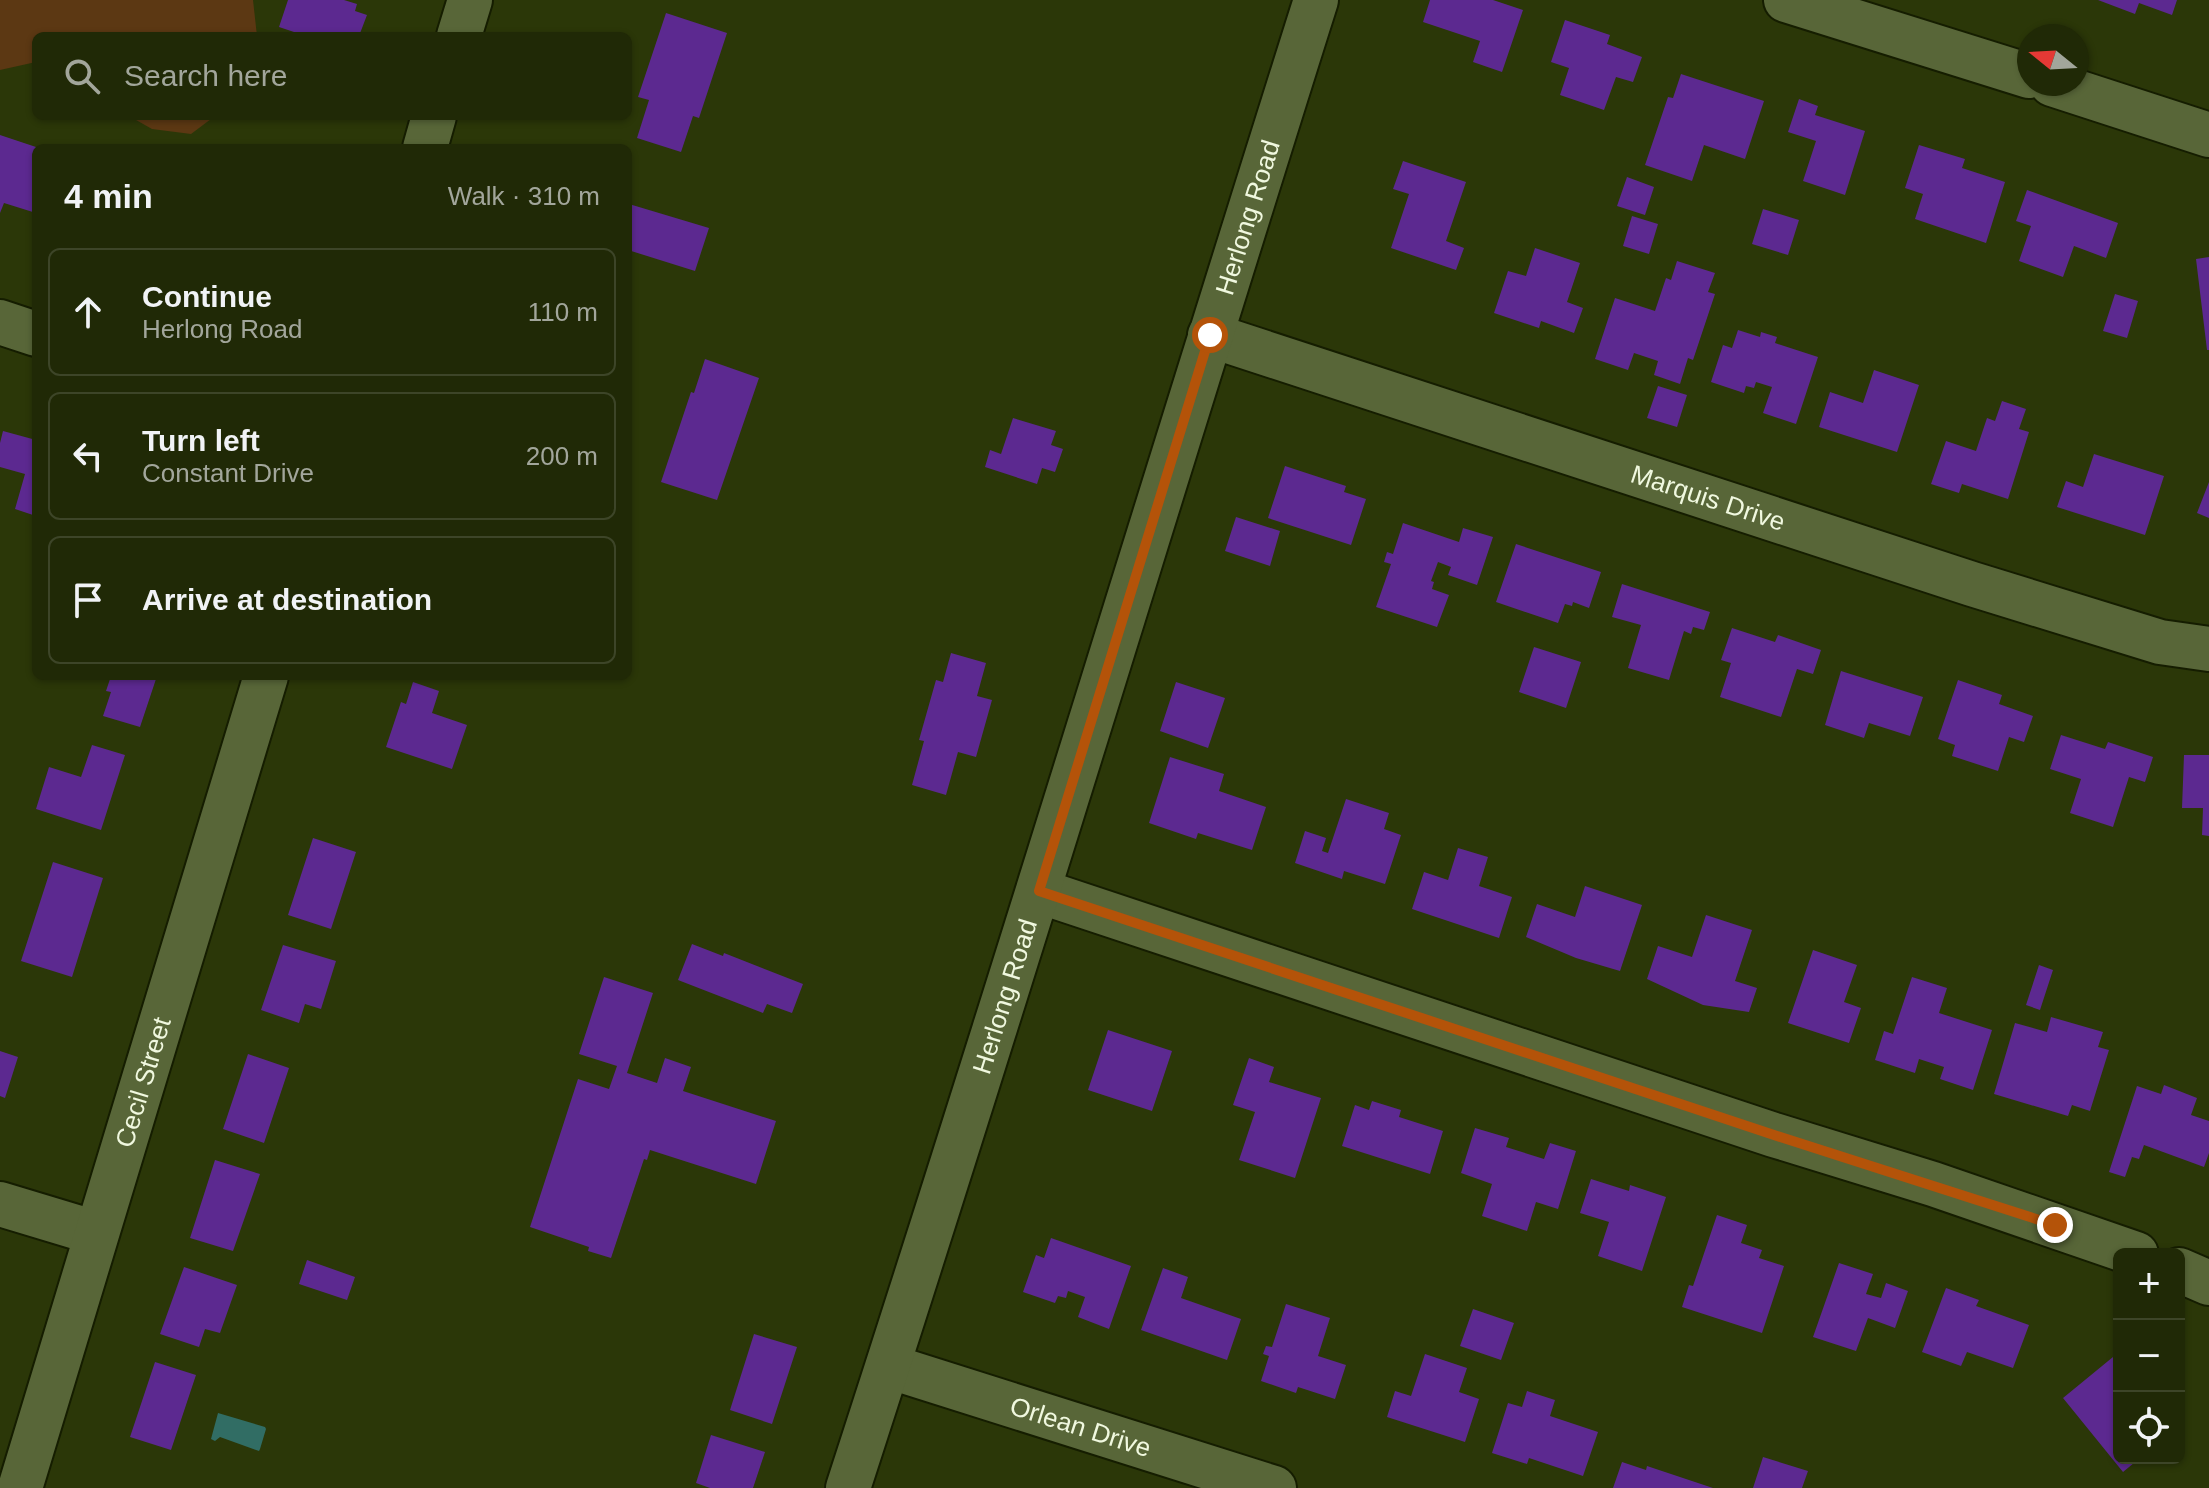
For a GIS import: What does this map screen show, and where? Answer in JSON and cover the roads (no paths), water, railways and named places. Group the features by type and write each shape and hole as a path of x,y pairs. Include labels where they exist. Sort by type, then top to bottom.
{"street":[{"path":"460,32 470,0"},
{"name":"Herlong Road","path":"848,1488 1039,891 1316,0"},
{"path":"1786,0 2017,72"},
{"path":"2089,96 2209,135"},
{"path":"426,144 433,120"},
{"path":"0,322 32,333"},
{"name":"Marquis Drive","path":"1210,335 1972,584 2160,642 2209,649"},
{"name":"Cecil Street","path":"20,1488 265,680"},
{"path":"1039,891 1744,1125 1960,1193 2119,1248"},
{"path":"0,1204 96,1233"},
{"path":"2185,1273 2209,1283"},
{"name":"Orlean Drive","path":"888,1366 1274,1488"}],"water":[{"path":"218,1413 265,1427 259,1451 220,1437 215,1441 211,1439"}]}
